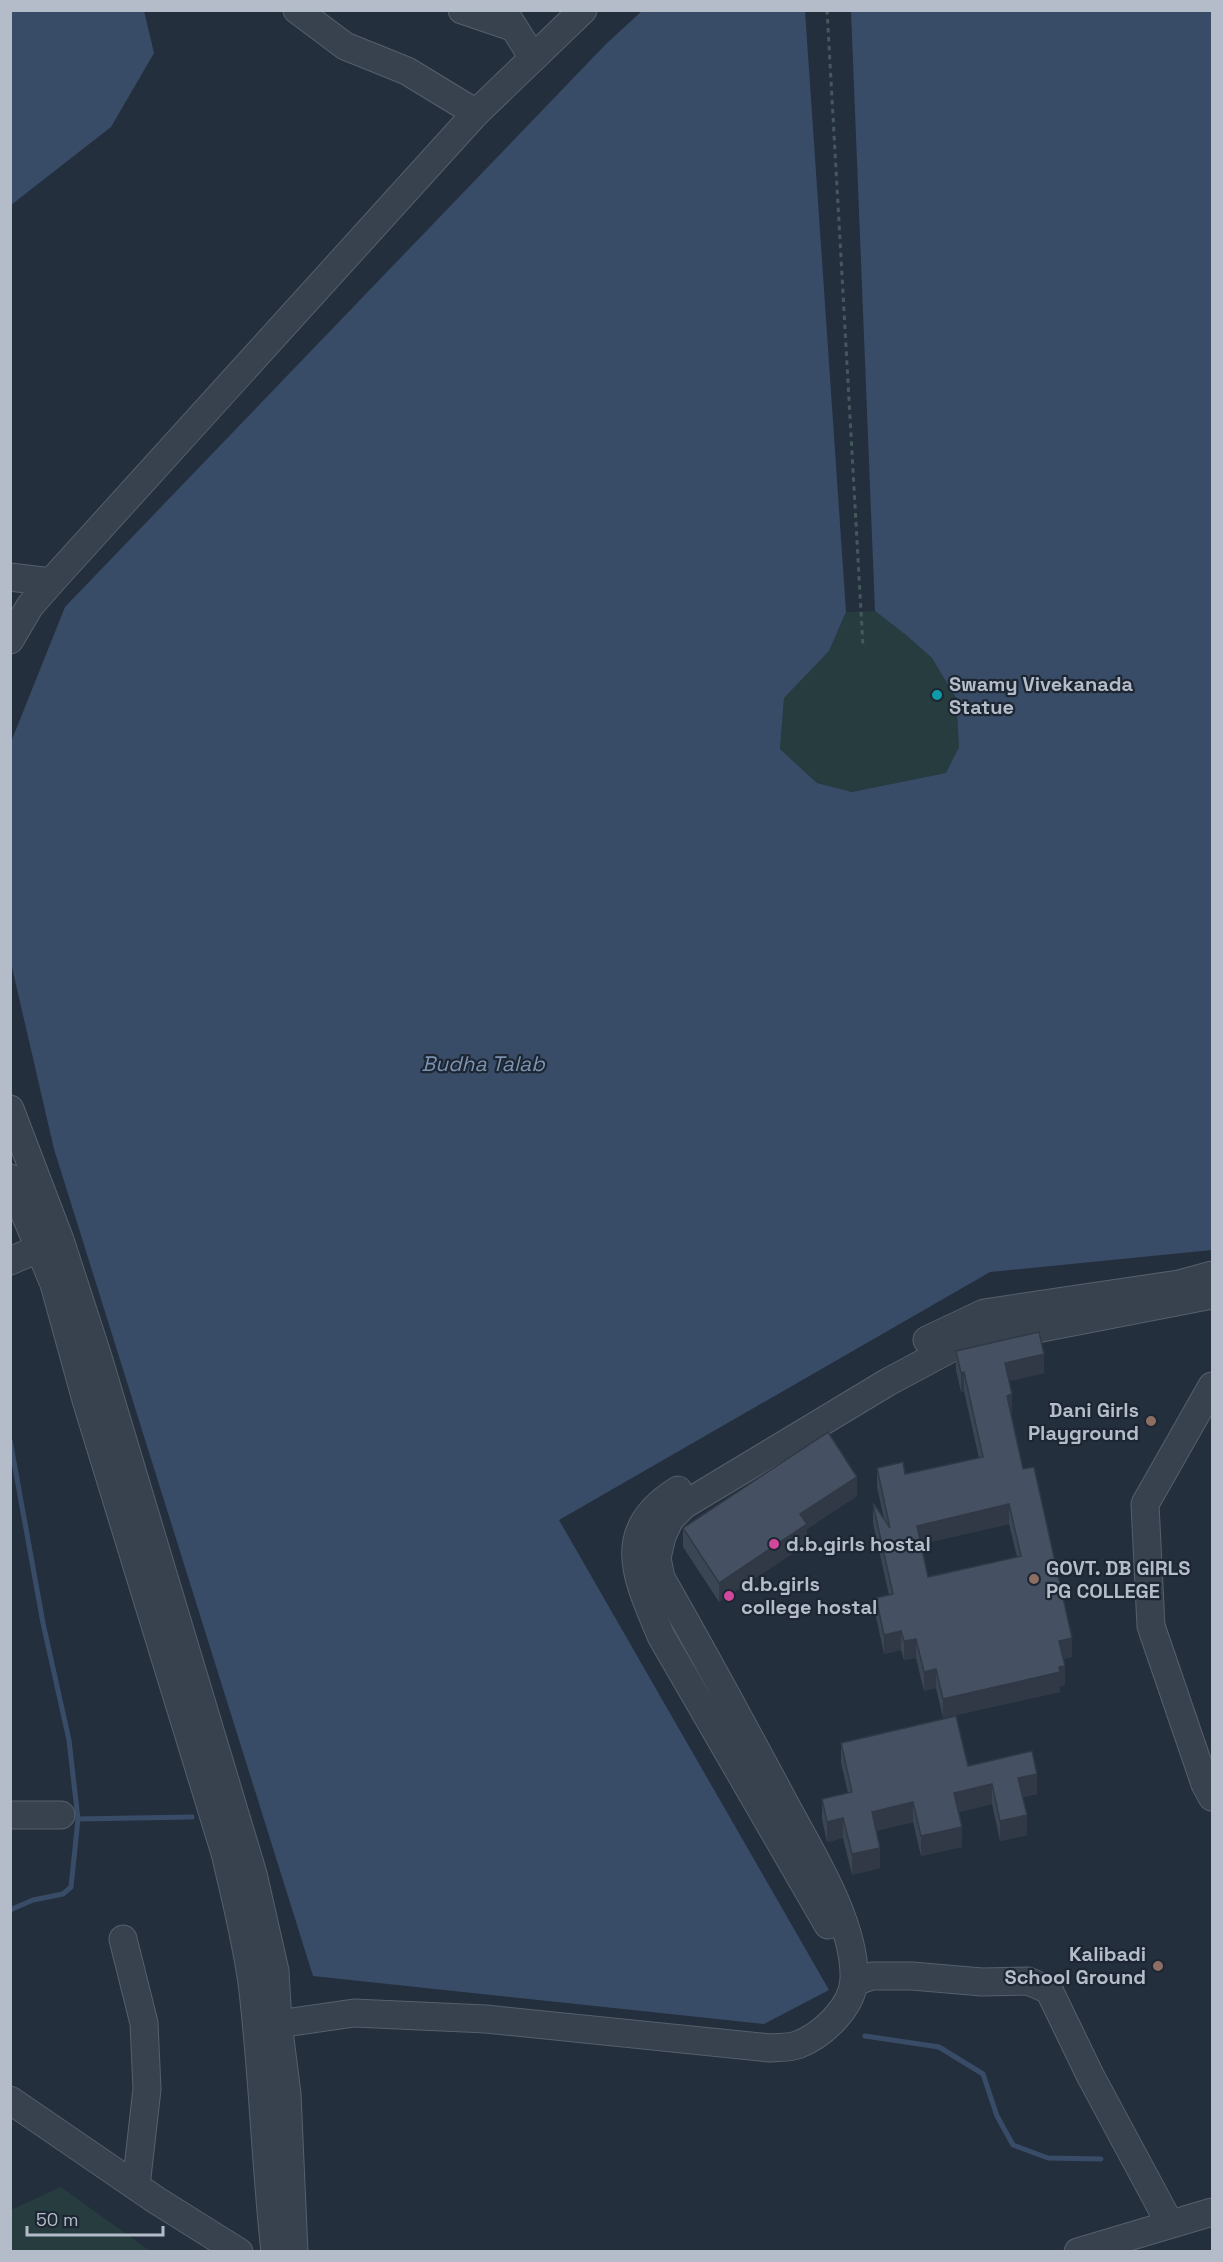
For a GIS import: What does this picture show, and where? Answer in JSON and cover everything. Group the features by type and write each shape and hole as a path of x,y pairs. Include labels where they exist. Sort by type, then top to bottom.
{"street":[{"path":"297,10 345,46 407,70 476,113"},
{"path":"462,10 508,19 533,58"},
{"path":"10,640 30,606 51,582 476,113 583,10"},
{"path":"10,578 51,582"},
{"path":"10,1109 50,1244 54,1284 86,1400 225,1853 240,1916 251,1980 287,2094 294,2252"},
{"path":"10,1178 50,1244"},
{"path":"10,1261 50,1244"},
{"path":"843,2010 844,1967 833,1934 662,1636 643,1592 634,1560 637,1537 644,1522 665,1498 731,1457 922,1343 984,1313 1179,1284 1212,1275"},
{"path":"267,2025 354,2013 409,2015 486,2019 770,2048 796,2045 822,2032 843,2010 854,1982 852,1957 842,1918 758,1752 662,1578 657,1558 662,1536 670,1519 684,1505 703,1493 888,1382 959,1344 1212,1295"},
{"path":"1212,1386 1145,1504 1151,1626 1205,1784 1212,1797"},
{"path":"10,1815 62,1815"},
{"path":"123,1939 145,2034 147,2089 136,2186"},
{"path":"854,1982 872,1976 912,1976 982,1982 1028,1981 1049,1990 1090,2075 1170,2224"},
{"path":"267,2025 275,2252"},
{"path":"10,2100 136,2186 239,2252"},
{"path":"1078,2252 1212,2212"}],"path":[{"path":"828,10 863,647"}],"green space":[{"path":"875,611 932,658 956,698 959,747 947,773 852,792 817,783 780,749 784,698 829,651 846,612"},
{"path":"61,2187 150,2251 11,2251 11,2210"}],"water":[{"path":"11,10 144,11 154,53 111,127 11,205"},
{"name":"Budha Talab","path":"642,11 805,11 846,612 829,651 784,698 780,749 817,783 852,792 946,773 959,747 956,698 932,658 875,611 851,11 1212,11 1212,1250 990,1272 559,1520 829,1990 764,2024 313,1976 54,1149 11,963 11,742 65,607 606,44"}],"building":[{"path":"1039,1332 1044,1354 1005,1363 1012,1394 1007,1396 1023,1469 1034,1467 1072,1638 1059,1641 1065,1666 1059,1667 1060,1672 943,1699 936,1669 924,1672 916,1639 904,1641 901,1631 884,1635 876,1598 893,1594 873,1504 890,1528 877,1468 903,1462 905,1474 983,1457 964,1372 961,1373 956,1351","holes":["1009,1504 1021,1556 928,1577 917,1526"]},
{"path":"828,1432 857,1477 800,1514 807,1524 719,1583 683,1528"},
{"path":"956,1716 968,1766 1032,1751 1037,1774 1018,1778 1027,1815 1000,1821 992,1784 954,1793 962,1827 921,1836 913,1802 872,1812 880,1848 852,1854 843,1818 827,1822 822,1799 852,1792 841,1743"}],"waterway":[{"path":"10,1440 43,1623 69,1740 78,1819 71,1887 63,1894 33,1900 10,1910"},
{"path":"78,1819 192,1817"},
{"path":"865,2036 939,2047 983,2074 997,2116 1013,2145 1048,2158 1101,2159"}],"place":[{"name":"Swamy Vivekanada Statue","path":"937,695"},
{"name":"Dani Girls Playground","path":"1151,1421"},
{"name":"d.b.girls hostal","path":"774,1544"},
{"name":"GOVT. DB GIRLS PG COLLEGE","path":"1034,1579"},
{"name":"d.b.girls college hostal","path":"729,1596"},
{"name":"Kalibadi School Ground","path":"1158,1966"}]}
